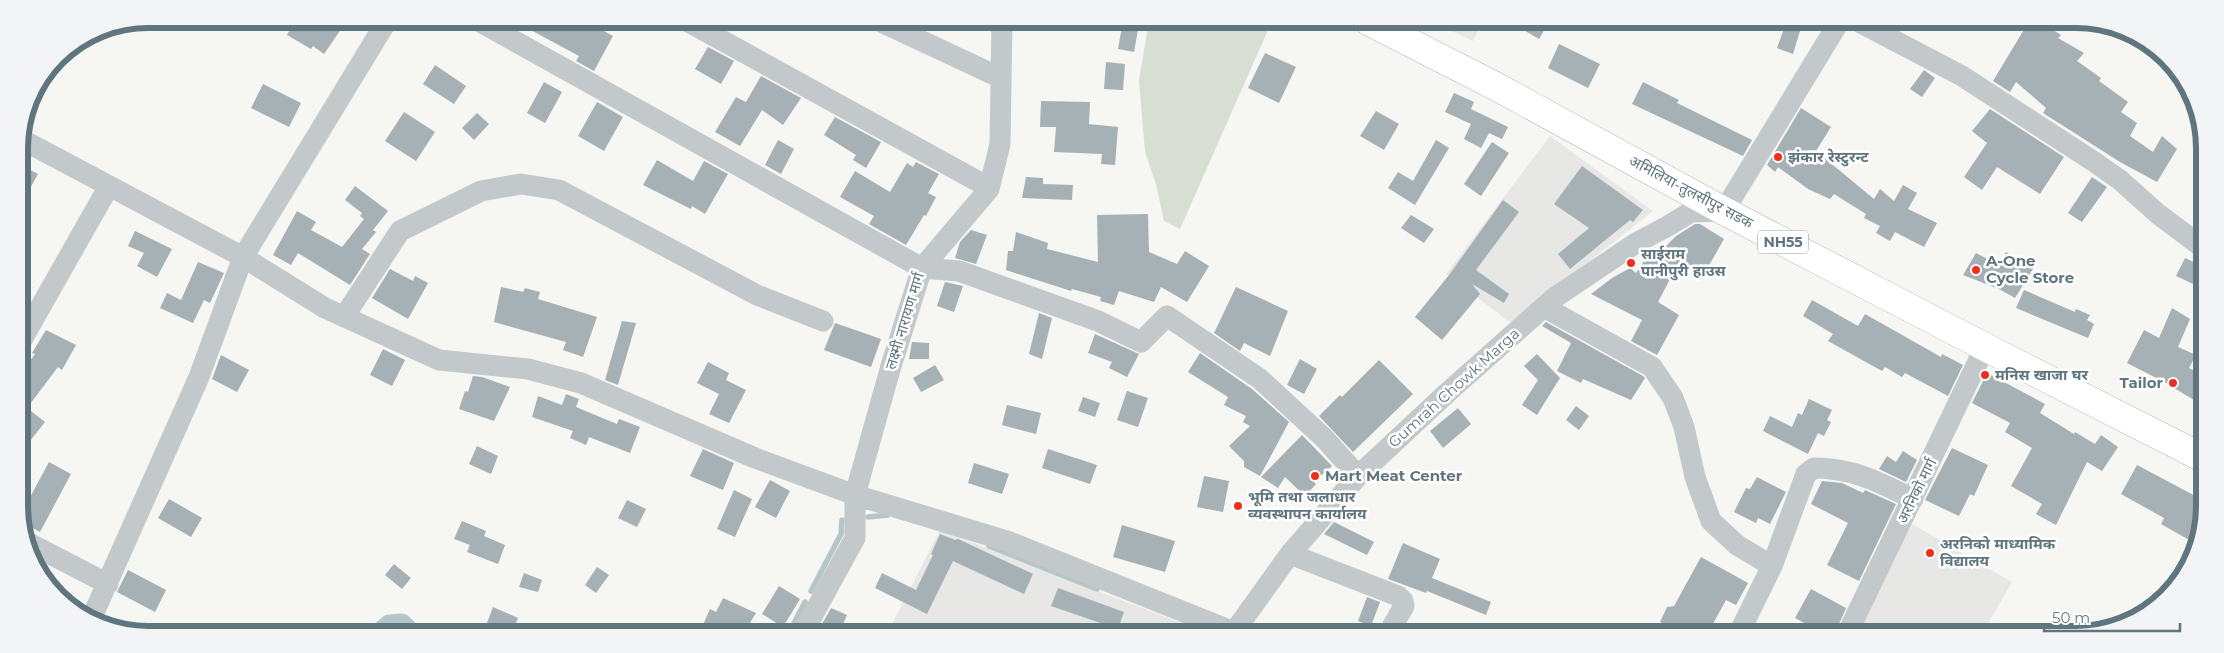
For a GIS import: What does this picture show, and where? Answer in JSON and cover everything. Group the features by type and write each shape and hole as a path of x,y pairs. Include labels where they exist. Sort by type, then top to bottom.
{"main road":[{"name":"अमिलिया-तुलसीपुर सडक","path":"1380,27 1499,88 1724,211 2196,454"}],"street":[{"path":"94,613 199,378 243,258 383,27"},
{"path":"488,27 922,268 958,271 1098,322 1141,342 1167,316 1260,379 1324,438 1358,476"},
{"path":"698,27 988,188"},
{"path":"892,27 1001,78"},
{"name":"लक्ष्मी नारायण मार्ग","path":"807,626 855,538 855,495 891,366 922,268 989,190 1000,144 1002,27"},
{"path":"1724,211 1835,27"},
{"path":"1870,27 1962,76 2093,161 2120,180 2158,214 2196,242"},
{"path":"28,143 243,258 325,308 439,360 528,368 581,383 755,458 855,495 1007,541 1218,625"},
{"path":"344,317 400,231 481,191 521,184 559,190 756,295 823,321"},
{"path":"28,329 109,186"},
{"name":"Gumrah Chowk Marga","path":"1239,625 1290,554 1358,476 1446,393 1544,307 1636,243 1691,212 1724,211"},
{"path":"1544,307 1652,367 1673,398 1684,427 1695,477 1711,521 1737,545 1772,566"},
{"name":"अरनिको मार्ग","path":"1851,625 1985,347"},
{"path":"1743,625 1772,566 1806,474 1814,468 1829,468 1867,476 1913,499"},
{"path":"35,546 108,584"},
{"path":"1290,554 1398,596 1403,601 1404,606 1393,625"}],"shaded area":[{"path":"1148,27 1269,27 1180,229 1164,221 1156,184 1145,152 1139,80"},
{"path":"1444,27 1480,27 1473,41"},
{"path":"1550,136 1653,211 1511,323 1446,274"},
{"name":"अरनिको माध्यामिक विद्यालय","path":"1912,524 2012,582 1987,625 1860,625"},
{"path":"940,530 1187,625 891,626"}],"building":[{"path":"292,27 343,27 324,54 313,46 311,49 287,35"},
{"path":"525,27 597,27 613,36 594,71 576,61 579,56"},
{"path":"1122,27 1138,27 1134,52 1118,49"},
{"path":"1519,27 1546,27 1539,39"},
{"path":"1785,27 1800,31 1793,54 1777,48"},
{"path":"2026,27 2049,27 2061,35 2058,38 2084,53 2077,61 2101,78 2099,81 2128,102 2121,112 2137,123 2130,136 2153,152 2162,136 2177,149 2157,182 2120,162 2043,113 2046,108 2016,82 2010,92 1993,81"},
{"path":"1559,44 1600,64 1588,88 1548,68"},
{"path":"708,47 734,61 721,84 695,69"},
{"path":"1265,53 1296,67 1279,103 1248,88"},
{"path":"1106,62 1125,64 1123,90 1104,89"},
{"path":"435,65 466,86 454,104 423,84"},
{"path":"1924,70 1935,78 1922,97 1910,89"},
{"path":"761,76 801,98 783,125 762,110 740,146 715,132 736,97 746,102"},
{"path":"544,82 562,92 545,123 527,113"},
{"path":"1643,82 1679,100 1677,103 1752,140 1743,156 1632,104"},
{"path":"263,84 301,103 289,127 251,108"},
{"path":"1454,93 1474,102 1471,109 1508,127 1502,139 1489,133 1481,148 1464,139 1471,124 1445,112"},
{"path":"1041,101 1090,102 1089,124 1118,127 1115,165 1101,164 1102,154 1054,152 1056,127 1040,127"},
{"path":"597,102 623,117 604,151 578,136"},
{"path":"1801,108 1831,127 1816,151 1874,199 1880,189 1894,201 1903,185 1917,193 1908,209 1937,223 1924,247 1895,232 1890,241 1876,233 1880,226 1864,218 1866,214 1834,194 1830,199 1808,189 1778,167 1775,172 1767,165"},
{"path":"1990,109 2064,157 2040,194 1997,167 1982,190 1964,177 1987,143 1972,131"},
{"path":"1376,111 1399,124 1384,150 1360,136"},
{"path":"404,112 435,132 416,161 385,141"},
{"path":"477,113 489,124 474,140 462,128"},
{"path":"835,117 881,142 866,168 853,160 856,155 824,135"},
{"path":"778,140 794,149 781,174 765,165"},
{"path":"1436,140 1449,148 1415,205 1388,188 1398,172 1413,181"},
{"path":"1492,142 1509,153 1481,196 1464,184"},
{"path":"657,160 693,181 704,161 728,174 705,214 692,206 691,209 643,185"},
{"path":"916,162 939,174 928,193 936,197 926,216 924,215 906,245 869,224 874,216 840,197 855,171 890,192 907,163 913,167"},
{"path":"1582,166 1643,210 1633,222 1630,220 1570,269 1558,254 1589,228 1554,204"},
{"path":"28,169 38,174 28,192"},
{"path":"1026,177 1043,178 1043,184 1073,185 1072,200 1022,198"},
{"path":"2092,177 2107,187 2082,222 2068,213"},
{"path":"355,186 388,211 373,230 376,232 362,249 370,254 350,285 298,253 291,265 273,255 297,211 316,222 311,230 342,247 364,219 360,216 362,213 345,200"},
{"path":"1503,200 1519,212 1476,270 1509,294 1504,303 1472,284 1480,294 1442,340 1415,317 1449,275"},
{"path":"1148,214 1149,252 1177,264 1185,251 1209,266 1187,302 1161,287 1154,302 1119,291 1114,305 1100,301 1101,297 1072,289 1071,291 1006,270 1008,251 1013,251 1016,232 1048,243 1047,249 1098,262 1097,215"},
{"path":"1411,215 1434,229 1424,243 1401,228"},
{"path":"1695,224 1700,224 1724,239 1703,276 1679,262 1658,302 1679,315 1657,355 1631,341 1642,320 1591,294 1612,278 1630,268 1636,273 1653,248 1655,247 1661,251 1676,236"},
{"path":"971,230 987,235 976,264 955,258 960,242"},
{"path":"135,231 172,249 157,277 137,266 144,253 128,246"},
{"path":"2006,252 2034,267 2015,298 1999,289 1963,275 1976,253 1999,265"},
{"path":"2185,258 2196,263 2196,285 2176,276"},
{"path":"198,262 224,273 210,303 204,300 193,323 160,308 167,293 181,300"},
{"path":"390,269 413,281 415,276 428,283 408,319 372,298"},
{"path":"945,282 963,286 954,312 937,306"},
{"path":"501,287 523,292 525,288 540,292 538,299 597,317 583,357 563,350 566,342 494,322"},
{"path":"1236,287 1288,311 1270,356 1244,343 1240,351 1214,333"},
{"path":"2024,290 2075,312 2076,309 2090,315 2087,320 2094,324 2088,338 2016,308"},
{"path":"1812,300 1858,326 1865,314 1941,357 1942,354 1963,365 1948,396 1905,373 1902,377 1885,367 1882,371 1828,341 1833,334 1803,316"},
{"path":"2172,308 2190,319 2178,347 2196,355 2189,368 2196,372 2196,401 2127,363 2144,330 2159,338"},
{"path":"1039,313 1052,318 1042,359 1029,354"},
{"path":"622,321 636,323 618,385 605,380"},
{"path":"1546,322 1643,376 1645,378 1631,400 1583,379 1581,383 1557,371 1571,343 1542,326"},
{"path":"835,323 881,339 871,367 824,350"},
{"path":"46,330 76,345 62,370 58,367 28,407 28,364 35,354 32,353"},
{"path":"1095,334 1139,354 1127,377 1109,368 1112,362 1088,353"},
{"path":"912,342 929,343 929,359 909,359"},
{"path":"383,349 405,360 392,386 370,375"},
{"path":"1200,353 1252,389 1289,422 1260,476 1244,467 1244,461 1229,446 1250,426 1243,422 1246,416 1224,405 1228,397 1188,372"},
{"path":"1537,354 1560,378 1537,415 1522,405 1538,380 1524,366"},
{"path":"221,355 249,370 237,392 212,379"},
{"path":"1300,359 1317,369 1304,394 1287,385"},
{"path":"1379,360 1413,394 1353,452 1319,416 1340,395 1342,397"},
{"path":"708,362 729,373 726,380 746,390 729,423 709,414 719,394 697,383"},
{"path":"935,365 944,380 921,392 913,378"},
{"path":"1987,373 2045,404 2040,413 2074,434 2075,432 2095,444 2101,435 2118,447 2102,471 2087,462 2056,525 2036,514 2042,504 2011,486 2032,448 2005,432 2010,423 1972,403"},
{"path":"473,376 482,377 510,387 494,421 459,409 465,391 468,392"},
{"path":"1127,391 1148,398 1138,427 1117,420"},
{"path":"566,394 579,399 576,407 617,424 619,419 640,427 630,453 589,437 586,445 570,438 573,431 532,417 538,396 562,405"},
{"path":"1083,397 1100,403 1095,417 1078,411"},
{"path":"1809,399 1832,410 1827,420 1831,422 1824,436 1818,433 1808,454 1763,431 1770,416 1792,427 1798,413 1802,415"},
{"path":"1007,405 1041,413 1036,434 1002,425"},
{"path":"1576,406 1589,416 1579,430 1566,420"},
{"path":"1458,408 1471,424 1443,448 1430,431"},
{"path":"28,409 45,422 30,441 28,439"},
{"path":"1302,435 1332,466 1314,482 1316,484 1305,496 1285,477 1278,488 1261,477"},
{"path":"477,446 498,456 491,474 469,464"},
{"path":"1952,448 1988,465 1974,496 1970,494 1959,516 1925,500"},
{"path":"703,449 734,463 723,490 690,476"},
{"path":"1048,449 1097,465 1090,484 1042,468"},
{"path":"1903,451 1917,460 1906,482 1879,469 1887,456 1896,462"},
{"path":"49,462 71,474 40,532 30,527 28,501"},
{"path":"974,463 1009,474 1002,494 968,483"},
{"path":"2137,465 2196,496 2195,522 2191,541 2161,524 2164,518 2121,494"},
{"path":"1204,476 1229,481 1223,512 1197,507"},
{"path":"1757,477 1786,492 1770,524 1758,518 1756,523 1734,512 1746,488 1750,489"},
{"path":"770,480 790,491 776,518 755,507"},
{"path":"1822,481 1842,483 1863,493 1865,490 1896,504 1859,581 1827,565 1848,523 1811,504"},
{"path":"734,490 752,499 735,537 717,529"},
{"path":"169,499 202,518 191,537 158,518"},
{"path":"627,500 646,509 637,527 618,518"},
{"path":"462,521 486,531 484,536 505,545 498,564 467,552 470,545 454,539"},
{"path":"1334,522 1374,542 1367,555 1324,534"},
{"path":"1122,525 1175,541 1165,572 1113,557"},
{"path":"940,534 955,540 958,539 1033,574 1024,594 953,561 927,614 875,588 882,573 916,590 933,555 931,554"},
{"path":"1403,543 1440,559 1432,578 1491,602 1486,615 1427,591 1426,593 1388,579"},
{"path":"1701,557 1748,583 1736,605 1726,600 1712,625 1667,625 1660,622 1667,607 1674,606"},
{"path":"394,564 411,578 402,589 385,575"},
{"path":"597,567 609,575 596,593 585,585"},
{"path":"128,570 166,590 155,612 117,592"},
{"path":"524,573 542,580 538,592 519,587"},
{"path":"779,586 800,599 784,626 762,614"},
{"path":"1058,588 1124,612 1119,625 1108,626 1051,606"},
{"path":"1811,589 1846,608 1838,625 1808,625 1795,618"},
{"path":"1367,597 1380,602 1371,625 1358,621"},
{"path":"723,598 756,613 748,626 703,625 710,609 716,612"},
{"path":"493,607 518,618 515,626 496,626 487,623"},
{"path":"831,608 847,615 842,626 821,626"}],"waterway":[{"path":"868,517 888,515"},
{"path":"811,591 841,534 842,520"},
{"path":"989,546 1097,589"},
{"path":"793,626 805,602"},
{"path":"387,626 402,623 405,626"}],"place":[{"name":"झंकार रेस्टुरन्ट","path":"1778,157"},
{"name":"साईराम पानीपुरी हाउस","path":"1631,263"},
{"name":"A-One Cycle Store","path":"1976,270"},
{"name":"मनिस खाजा घर","path":"1985,375"},
{"name":"Tailor","path":"2173,383"},
{"name":"Mart Meat Center","path":"1315,476"},
{"name":"भूमि तथा जलाधार व्यवस्थापन कार्यालय","path":"1238,506"},
{"name":"अरनिको माध्यामिक विद्यालय","path":"1930,553"}]}
